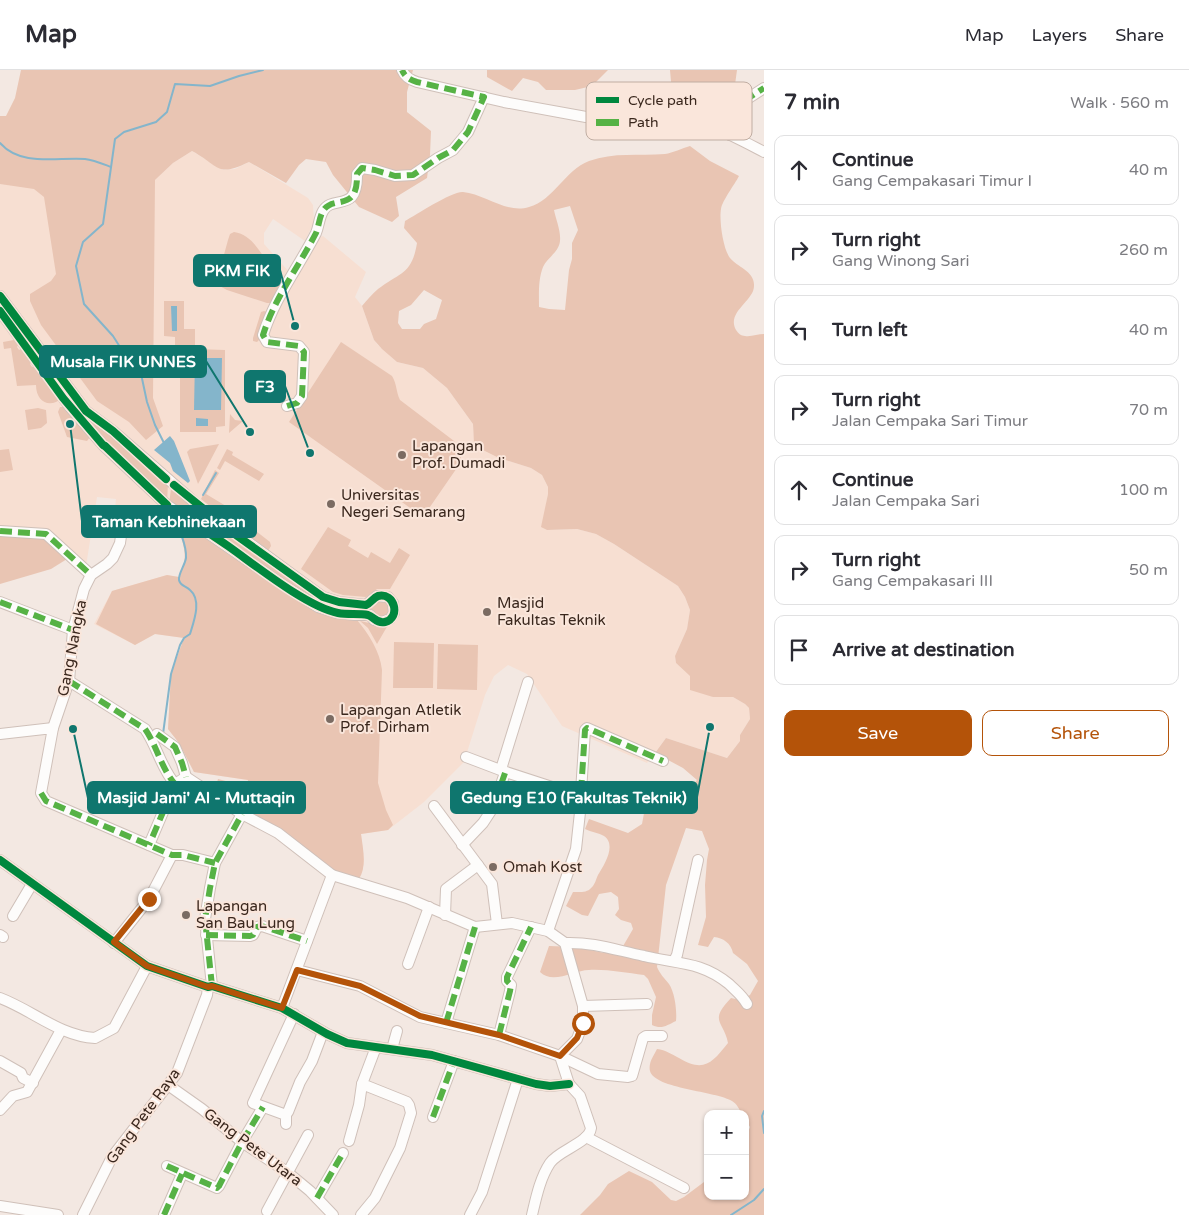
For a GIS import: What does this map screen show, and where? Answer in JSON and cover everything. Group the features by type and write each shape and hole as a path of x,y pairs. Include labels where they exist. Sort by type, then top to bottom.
{"street":[{"path":"402,70 404,75 410,80 417,82 504,102 586,116"},
{"path":"752,96 764,88"},
{"path":"287,406 297,403 302,396 304,352 299,346 267,342 263,335 269,316 317,232 323,211 327,207 354,195 358,187 357,174 362,168 395,176 413,175 453,150 468,132 484,97"},
{"path":"740,140 764,152"},
{"path":"0,296 79,404 170,482 323,597 339,602 369,604"},
{"path":"0,311 62,398 104,445 167,505 286,587 318,606 337,613 355,616 370,615"},
{"path":"104,445 114,444 117,440 116,434"},
{"path":"180,514 193,501"},
{"name":"Gang Nangka","path":"128,527 122,529 120,543 113,558 91,575 80,600 73,630 68,682 53,728 41,793 46,801 149,845"},
{"path":"0,531 46,534 91,575"},
{"path":"383,596 392,600 395,608 392,617 386,622 377,621 370,615 368,610 369,604 374,598 383,596"},
{"path":"0,602 73,630"},
{"path":"68,682 141,726 152,739 159,739 174,747 186,777 242,814 278,833 332,875 407,898 475,926 512,923 531,926 548,931 565,943 598,944 656,959 695,965 717,975 742,996 747,1004"},
{"path":"462,845 483,823 498,800 504,772 502,766 528,682"},
{"path":"0,734 53,728"},
{"path":"548,931 576,849 585,730 587,728 664,761"},
{"path":"159,739 159,755 169,778 175,784"},
{"path":"466,757 504,772 558,789 581,792"},
{"path":"186,777 175,784 149,845 172,855 182,855 216,862"},
{"path":"434,806 492,884 496,924"},
{"name":"Gang Pete Raya","path":"82,1215 112,1157 158,1096 168,1086 186,1052 210,986 210,948 206,935 205,919 216,862 242,814"},
{"path":"114,942 149,899 172,855"},
{"path":"0,860 147,966 282,1008 323,1032 347,1043 432,1055 550,1086 569,1084"},
{"path":"674,961 677,955 698,860"},
{"path":"445,915 446,889 478,865"},
{"path":"282,1008 332,875"},
{"path":"14,916 32,884"},
{"path":"408,964 429,908"},
{"path":"206,935 250,936 253,935 258,927 262,926 307,941"},
{"path":"446,1023 475,926"},
{"path":"499,1035 511,985 507,981 507,977 531,926"},
{"path":"560,1056 577,1038 582,1030 583,1023 582,1006 565,943"},
{"path":"0,998 13,1003 61,1030 95,1038 114,1028 147,966"},
{"path":"297,970 360,986 420,1016 499,1035 560,1056 598,1074 632,1076 643,1038 646,1036 662,1036"},
{"path":"582,1006 647,1004"},
{"path":"286,1124 286,1115 263,1108 254,1102 294,1014"},
{"path":"0,1110 13,1096 25,1094 61,1030"},
{"path":"392,1049 398,1031"},
{"path":"288,1112 300,1082 312,1061 323,1032"},
{"path":"348,1141 359,1105 362,1084 376,1047"},
{"path":"532,1215 540,1186 554,1157 590,1134 591,1128 580,1096 569,1084 560,1056"},
{"path":"0,1061 22,1073 23,1078 33,1082"},
{"path":"433,1117 454,1061"},
{"path":"470,1215 482,1192 518,1079"},
{"path":"361,1215 375,1198 387,1176 400,1148 411,1113 407,1102 362,1084"},
{"name":"Gang Pete Utara","path":"168,1086 202,1109 242,1142 287,1172 333,1215"},
{"path":"167,1166 217,1188 263,1108"},
{"path":"268,1211 308,1135"},
{"path":"586,1137 684,1188"},
{"path":"317,1198 343,1152"},
{"path":"164,1215 182,1174"},
{"path":"0,1206 58,1215"}],"shaded area":[{"path":"21,70 413,70 407,92 407,112 431,131 427,178 396,197 399,216 392,222 359,207 333,175 326,162 306,159 299,165 286,183 249,162 224,170 192,151 173,163 155,180 153,398 163,426 146,440 129,422 97,401 41,325 30,301 30,294 51,281 56,274 44,197 34,189 0,184 0,116 6,116 15,98"},
{"path":"487,70 608,70 596,82 586,82 586,87 575,90 546,90 538,82 523,78 512,91 487,77"},
{"path":"670,70 737,70 735,82 671,82"},
{"name":"Universitas Negeri Semarang","path":"0,121 155,180 173,163 192,151 223,170 235,169 249,162 308,198 313,205 314,222 305,241 273,219 264,233 264,244 291,274 318,238 323,236 366,272 355,297 362,306 374,340 378,345 397,362 423,368 447,388 473,424 474,437 499,458 531,468 542,475 548,487 548,494 542,527 547,530 577,529 596,534 678,586 690,610 687,629 675,656 676,663 713,697 733,697 749,708 750,719 740,735 740,741 727,758 666,738 647,763 562,726 527,674 508,665 494,676 485,695 464,762 424,802 388,830 361,834 364,861 362,873 278,830 244,807 248,780 194,772 179,743 168,729 171,674 184,638 155,634 135,645 94,624 112,591 167,575 179,577 184,567 186,555 178,526 172,514 115,509 116,499 97,497 86,566 0,529"},
{"path":"690,146 710,161 739,176 722,206 721,227 730,258 749,273 754,281 754,286 750,297 737,312 734,324 736,330 742,335 764,334 764,1215 580,1215 608,1184 629,1171 652,1182 671,1200 676,1201 684,1197 704,1182 704,1200 749,1200 749,1110 740,1110 734,1102 724,1098 663,1082 654,1077 650,1071 650,1065 657,1049 666,1051 695,1065 707,1064 717,1056 728,1043 719,1021 720,1012 731,998 740,1000 750,995 758,981 747,964 733,953 730,946 723,940 714,937 708,947 698,945 706,917 705,885 709,849 702,831 686,828 666,885 657,967 673,992 676,1021 662,1027 652,1025 656,997 648,979 644,975 589,970 551,977 545,976 540,972 549,946 577,947 604,953 619,953 633,929 631,923 621,920 615,915 619,909 618,897 611,892 599,894 588,916 582,915 566,906 573,892 589,890 592,887 608,855 608,840 602,835 585,829 589,819 628,833 642,824 648,792 654,788 662,792 683,795 697,780 683,768 655,753 666,738 727,758 740,741 740,735 750,719 749,708 733,697 713,697 690,690 690,676 676,663 675,656 687,629 690,610 678,586 596,534 577,529 547,530 541,527 548,494 548,487 542,475 531,468 499,458 479,448 474,443 473,424 447,388 423,368 397,362 382,349 374,340 362,306 378,289 409,267 417,243 404,228 405,221 451,195 463,192 512,208 529,207 546,198 573,171 589,161 617,155 671,153","holes":["570,206 578,230 572,243 572,259 565,310 539,307 541,272 560,241 554,210","424,290 442,300 436,319 424,324 420,329 402,329 398,323 399,311 411,305"]},
{"path":"234,232 241,234 251,241 271,267 269,282 278,283 281,287 271,303 227,290 216,284 230,234"},
{"path":"0,296 79,404 168,481 167,505 62,398 53,403 44,402 38,396 36,385 17,386 11,348 4,349 3,342 14,340 32,367 34,366 42,378 45,375 0,311"},
{"path":"164,301 184,301 184,329 195,329 195,349 225,350 225,426 216,427 216,432 180,432 180,349 175,349 175,337 164,336"},
{"path":"261,312 267,312 267,315 259,340 257,342 253,341"},
{"path":"341,342 392,376 400,400 458,444 461,451 461,462 423,517 289,422"},
{"path":"60,407 63,407 90,437 87,441 67,437 58,412"},
{"path":"38,408 46,410 47,423 41,428 28,430 25,410"},
{"path":"230,414 235,420 243,421 229,433"},
{"path":"219,444 198,484 187,452 190,449"},
{"path":"9,449 13,470 0,472 0,450"},
{"path":"227,449 233,452 232,455 264,474 259,481 225,461 220,470 217,468"},
{"path":"215,470 219,473 206,494 236,512 230,522 201,499"},
{"path":"174,485 188,502 184,512 169,504 171,489"},
{"path":"193,506 323,597 369,604 390,598 390,619 330,611 187,517 187,511"},
{"path":"183,522 306,606 329,616 357,620 373,644 382,670 378,783 386,810 393,825 388,830 361,834 364,863 359,879 331,871 244,807 248,780 194,772 179,743 168,729 171,674 184,638 155,634 135,645 96,624 112,591 167,575 179,577 185,558 184,546 178,526"},
{"path":"328,527 351,540 348,546 368,558 371,552 390,563 399,548 410,555 390,589 377,589 366,597 343,595 333,592 301,569"},
{"path":"252,528 270,542 271,546 268,551 244,533 246,529"},
{"path":"0,535 43,538 67,559 51,569 0,584"},
{"path":"360,621 384,626 388,625 377,644 368,628"},
{"path":"394,642 434,643 433,688 393,688"},
{"path":"438,644 478,645 477,690 437,689"},
{"path":"218,779 241,785 238,799 214,792"}],"water":[{"path":"171,306 177,306 177,331 172,331"},
{"path":"195,358 222,358 221,410 194,410"},
{"path":"196,418 208,419 208,426 196,426"},
{"path":"170,436 174,441 190,481 188,483 173,471 170,463 154,450"}],"waterway":[{"path":"164,443 147,402 140,369 127,358 113,336 84,304 76,266 83,242 103,224 115,139 124,132 156,122 167,112 175,84 210,86 263,70"},
{"path":"0,143 18,155 29,158 85,159 111,167"},
{"path":"203,495 216,473"},
{"path":"163,734 171,674 180,645 184,638 190,634 196,605 194,594 181,584 179,580 186,553 182,536 172,514"},
{"path":"182,783 200,792"},
{"path":"764,1111 762,1116 764,1133"},
{"path":"731,1215 754,1200 764,1189"}],"marked path":[{"path":"287,406 297,403 302,396 304,352 299,346 267,342 263,335 280,295 316,233 323,211 327,206 349,199 354,194 357,174 362,168 395,176 413,175 453,150 468,132 484,97 414,81 406,76 402,70"},
{"path":"752,96 764,88"},
{"path":"0,531 46,534 91,575"},
{"path":"0,602 73,630"},
{"path":"69,681 145,729 166,771 175,784 149,845"},
{"path":"581,792 585,730 587,728 663,761"},
{"path":"157,734 175,747 186,777"},
{"path":"498,800 498,793 505,773"},
{"path":"41,793 46,801 172,855 183,855 215,863"},
{"path":"212,986 205,919 210,888 215,863 242,814"},
{"path":"206,935 250,936 253,935 257,927 262,926 307,941"},
{"path":"446,1023 475,927"},
{"path":"499,1035 511,985 507,981 507,977 531,927"},
{"path":"433,1117 454,1061"},
{"path":"167,1166 217,1188 263,1107"},
{"path":"317,1198 343,1153"},
{"path":"164,1215 182,1174"}],"cycle path":[{"path":"0,296 86,411 113,431 166,479"},
{"path":"0,311 63,398 103,445"},
{"path":"105,446 167,505"},
{"path":"174,485 236,535 323,597 339,602 366,605 376,597 384,596 392,601 394,606 393,616 390,620 380,622 368,615 338,613 312,603 178,512"},
{"path":"0,860 147,966 208,987 212,986 282,1008 327,1034 347,1043 432,1055 536,1084 550,1086 569,1084"}],"place":[{"name":"PKM FIK","path":"295,326"},
{"name":"Taman Kebhinekaan","path":"70,424"},
{"name":"Musala FIK UNNES","path":"250,432"},
{"name":"F3","path":"310,453"},
{"name":"Lapangan Prof. Dumadi","path":"402,455"},
{"name":"Universitas Negeri Semarang","path":"331,504"},
{"name":"Masjid Fakultas Teknik","path":"487,612"},
{"name":"Lapangan Atletik Prof. Dirham","path":"330,719"},
{"name":"Gedung E10 (Fakultas Teknik)","path":"710,727"},
{"name":"Masjid Jami' Al - Muttaqin","path":"73,729"},
{"name":"Omah Kost","path":"493,867"},
{"name":"Lapangan San Bau Lung","path":"186,915"}],"route":[{"path":"149,899 114,942 147,966 208,987 212,986 282,1008 297,970 360,986 420,1016 499,1035 560,1056 577,1038 582,1030 583,1023"}]}
